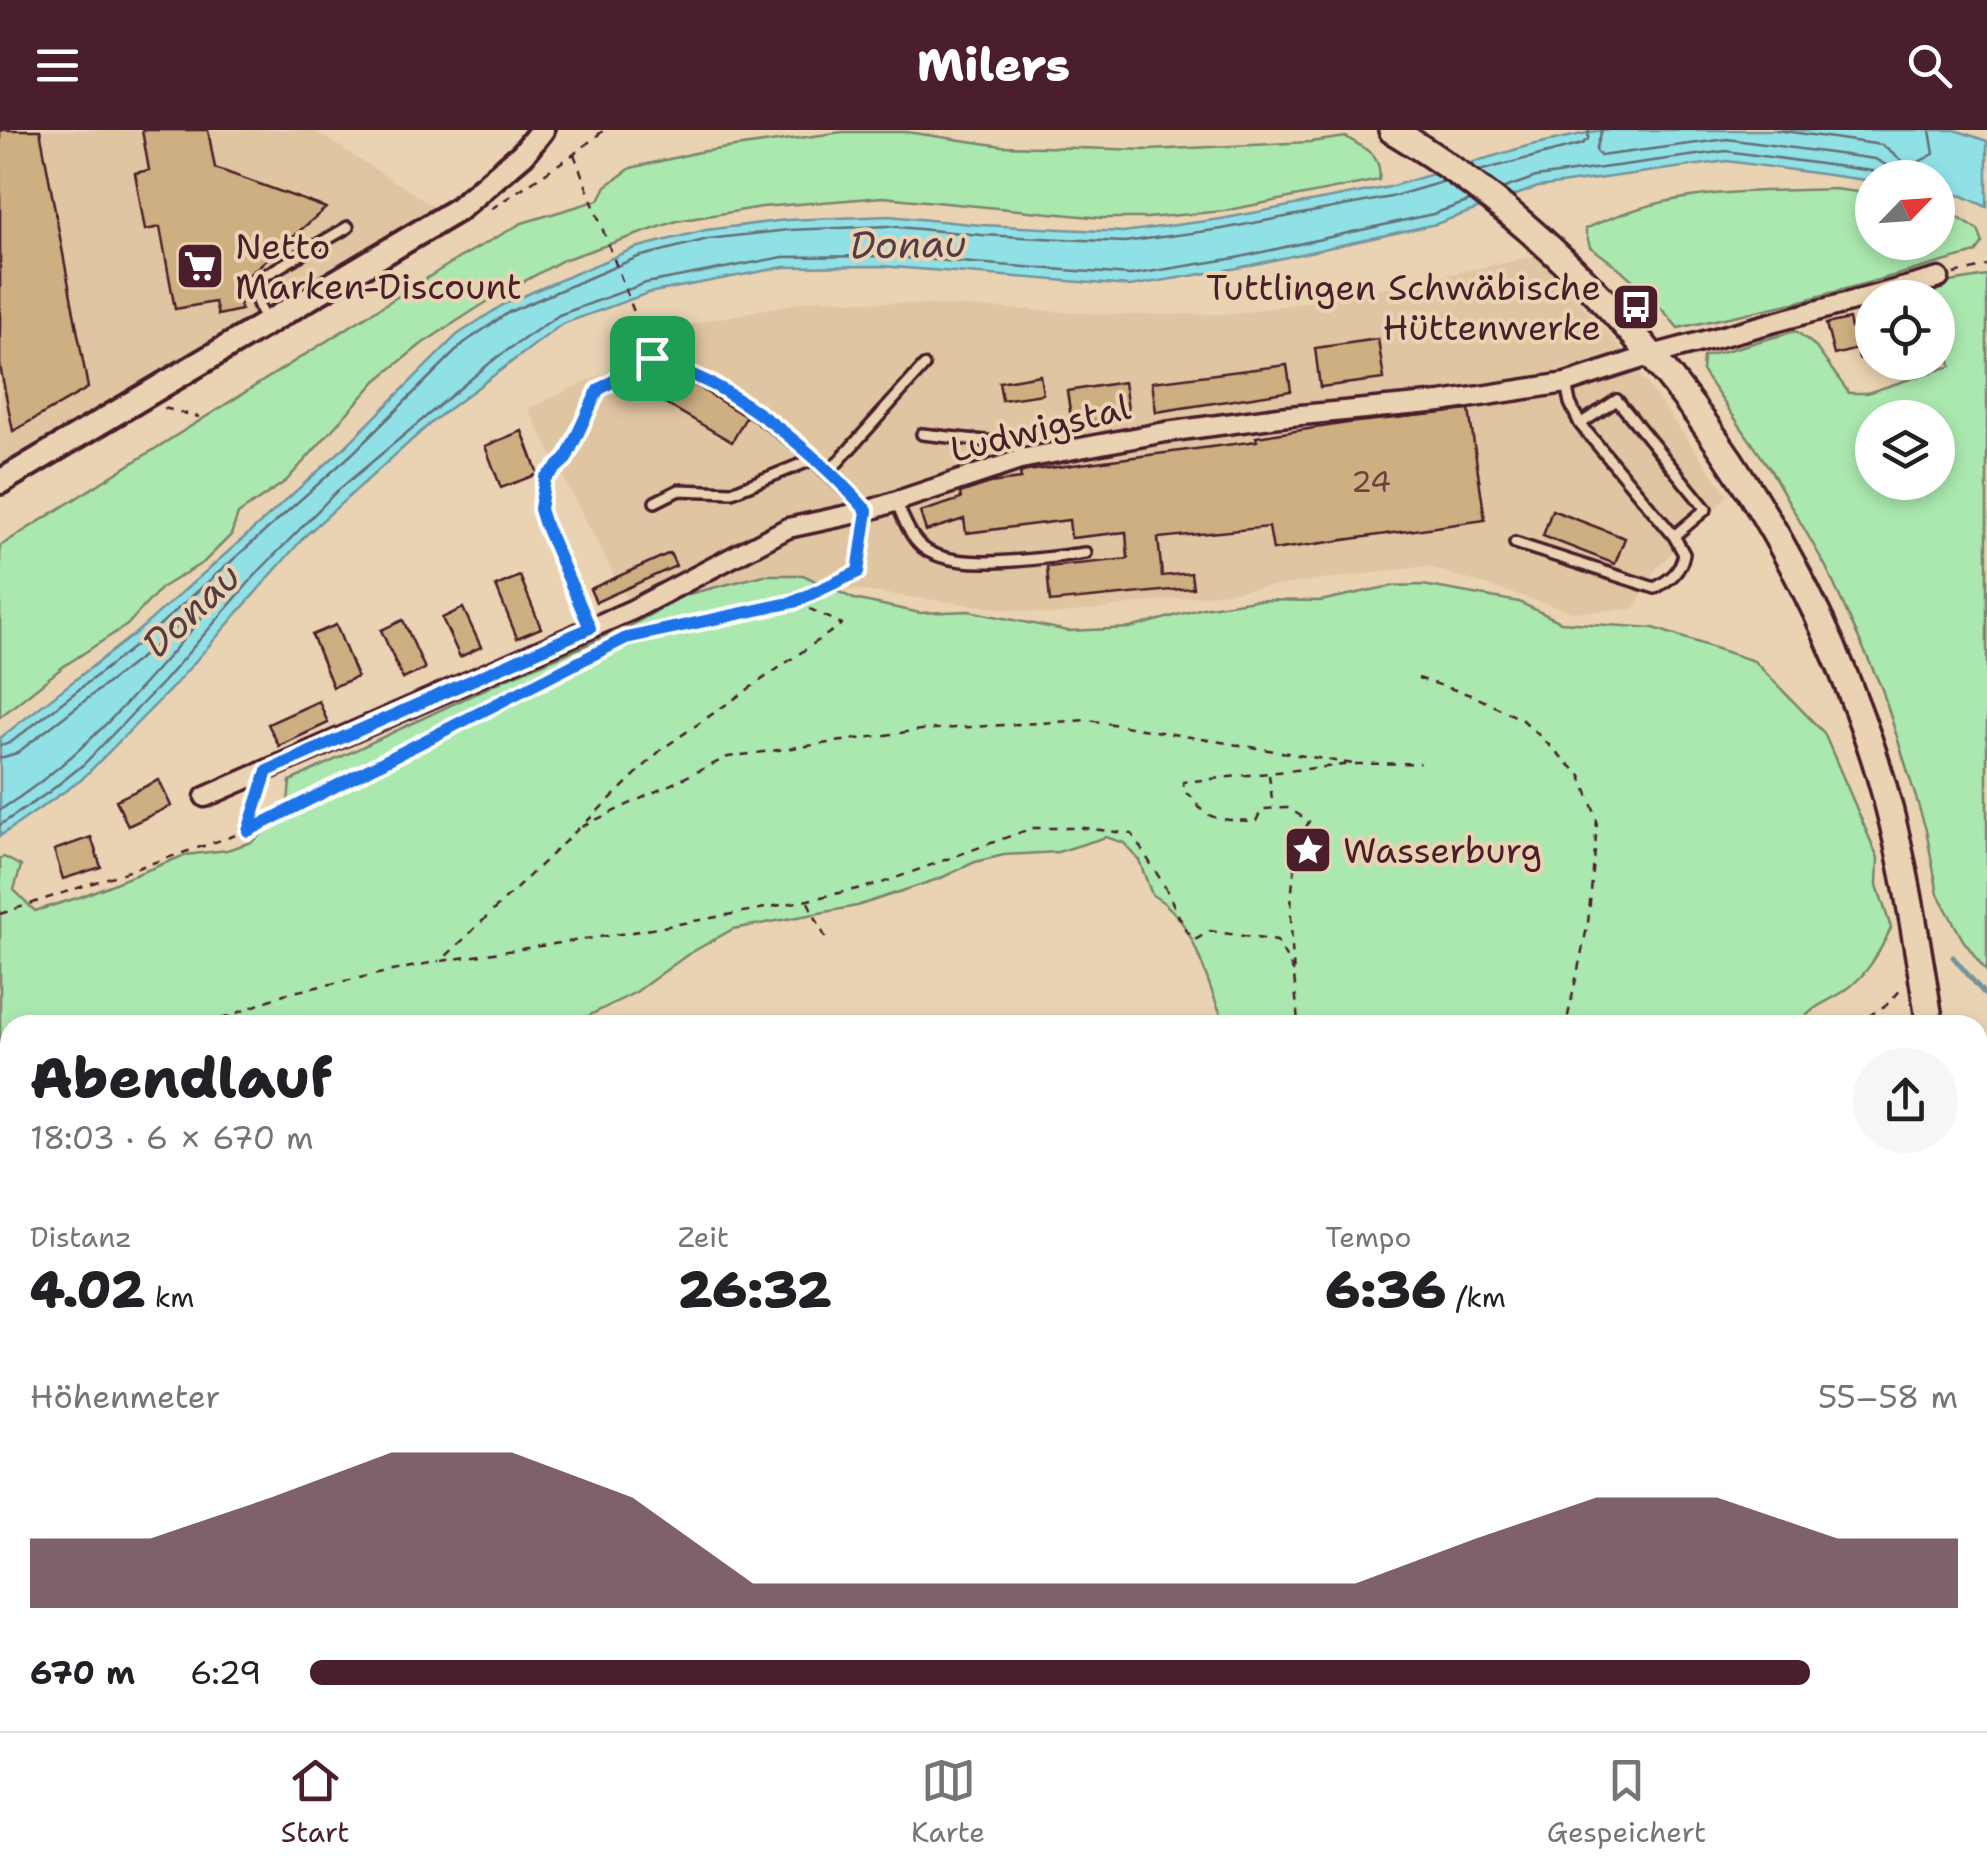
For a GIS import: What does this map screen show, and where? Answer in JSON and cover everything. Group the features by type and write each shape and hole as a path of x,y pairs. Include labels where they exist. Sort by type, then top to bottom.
{"main road":[{"path":"1400,135 1480,191 1597,296 1652,355 1724,452 1765,516 1824,629 1871,748 1903,862 1928,1015"}],"street":[{"path":"0,482 456,210 512,164 542,130"},
{"name":"Ludwigstal","path":"205,797 632,610 788,528 867,511 1026,458 1166,432 1441,402 1566,382 1939,278"}],"lane":[{"path":"266,324 257,300 262,277 348,226"},
{"path":"646,344 652,358 722,390 814,459 867,511"},
{"path":"829,472 924,366"},
{"path":"1516,543 1655,588 1674,577 1682,565 1684,554 1674,536 1580,424 1566,382"},
{"path":"1580,424 1616,400 1706,509 1674,536"},
{"path":"922,434 1012,444 1026,458"},
{"path":"655,502 679,490 732,492 814,459"},
{"path":"896,501 920,546 942,556 980,561 1086,554"},
{"path":"544,522 590,628"}],"path":[{"path":"604,130 574,154 646,344"},
{"path":"1939,278 1987,266"},
{"path":"544,522 540,509 545,478 566,459 598,390 652,358"},
{"path":"148,395 158,407 199,417"},
{"path":"0,914 248,831 626,638 794,602 858,572 867,511"},
{"path":"441,960 662,749 842,624 794,602"},
{"path":"1418,678 1474,696 1524,720 1581,776 1597,819 1596,850 1588,924 1568,1015"},
{"path":"581,827 728,758 921,730 1088,720 1353,764"},
{"path":"1297,1015 1292,904 1299,844 1309,821 1288,808 1262,809 1256,821 1214,817 1202,811 1195,798 1185,794 1182,782 1353,764 1420,763"},
{"path":"248,831 267,771"},
{"path":"1268,772 1273,808"},
{"path":"232,1015 284,994 441,960 646,930 879,884 1032,828 1085,828 1132,834 1195,940 1210,931 1277,941 1295,976"},
{"path":"808,900 828,942"},
{"path":"1870,1015 1888,1003 1921,968"}],"shaded area":[{"path":"0,130 313,130 433,206 0,464"},
{"path":"1537,256 1617,343 1728,495 1656,569 1634,609 1572,612 1426,566 1052,615 832,587 632,610 528,409 657,348 655,337 704,321 818,299 1125,315 1232,314 1340,297"}],"green space":[{"path":"842,132 907,132 1002,146 1149,150 1346,137 1375,158 1379,180 1224,211 1147,218 1102,218 883,197 762,207 677,221 563,260 423,343 377,380 286,481 238,514 231,535 204,562 161,588 127,625 64,666 0,717 0,546 459,258 522,223 599,200 606,186 631,168 699,152"},
{"path":"1738,192 1855,192 1855,260 1951,260 1878,280 1855,280 1855,286 1798,302 1678,328 1637,284 1590,247 1585,229 1617,216 1678,199"},
{"path":"1955,216 1978,230 1983,243 1976,253 1955,259"},
{"path":"1987,276 1987,972 1963,940 1938,894 1926,830 1882,689 1826,567 1770,469 1702,371 1703,357 1796,331 1814,345 1849,393 1867,393 1907,380 1955,380 1955,281"},
{"path":"764,575 803,575 854,599 920,613 969,611 1068,631 1130,628 1203,608 1255,600 1320,601 1391,586 1423,585 1519,602 1561,622 1654,628 1754,661 1824,733 1878,858 1877,885 1891,928 1859,979 1808,1015 1221,1015 1198,953 1180,920 1152,895 1139,860 1124,843 1106,837 1058,852 1004,855 975,862 941,878 857,906 733,929 687,955 636,992 590,1015 0,1015 0,858 21,866 14,890 35,911 185,855 227,850 252,842 287,814 290,781 510,677 625,629 685,595"}],"water":[{"name":"Donau","path":"1601,130 1955,130 1987,141 1987,207 1955,195 1955,160 1855,160 1855,179 1727,161 1538,187 1436,224 1238,268 1130,286 880,266 784,267 648,293 562,324 433,421 306,535 171,689 81,780 0,836 0,738 138,631 346,446 457,335 504,304 635,248 706,230 786,220 889,216 1123,232 1221,219 1389,187 1531,145"}],"building":[{"path":"0,130 40,130 88,388 13,431 0,366"},
{"path":"142,130 208,130 215,168 326,208 236,286 241,310 218,315 215,302 175,309 160,227 145,230 135,173 149,170"},
{"path":"1849,319 1851,328 1855,327 1855,350 1834,355 1826,324"},
{"path":"1378,339 1384,379 1320,387 1315,348"},
{"path":"1287,365 1291,391 1156,412 1152,382"},
{"path":"1040,375 1043,394 1002,400 999,382"},
{"path":"672,376 746,417 732,442 658,399"},
{"path":"1124,382 1129,416 1072,424 1067,391"},
{"path":"1469,410 1485,520 1273,550 1269,527 1158,538 1162,576 1191,573 1193,588 1050,602 1047,567 1128,559 1126,532 1071,538 1069,520 966,533 964,519 926,531 920,512 961,499 960,493 990,483 1021,479 1020,473 1027,471 1257,441 1256,437 1348,423"},
{"path":"522,431 538,474 501,488 485,446"},
{"path":"1552,510 1625,538 1615,564 1543,536"},
{"path":"670,553 676,566 596,602 590,589"},
{"path":"520,576 541,628 517,638 496,586"},
{"path":"463,608 481,647 460,657 442,618"},
{"path":"403,620 425,669 403,679 381,630"},
{"path":"336,625 357,677 333,687 312,635"},
{"path":"319,701 328,723 279,746 268,724"},
{"path":"159,780 171,806 128,826 116,800"},
{"path":"91,837 101,867 63,879 54,850"}],"waterway":[{"path":"1953,957 1987,997"}],"place":[{"name":"Netto Marken-Discount","path":"200,266"},
{"name":"Tuttlingen Schwäbische Hüttenwerke","path":"1636,307"},
{"name":"Wasserburg","path":"1308,850"}],"route":[{"path":"652,358 722,390 800,446 849,491 867,511 858,572 794,602 626,638 248,831 267,771 590,628 540,509 545,478 566,459 598,390 652,358"}]}
